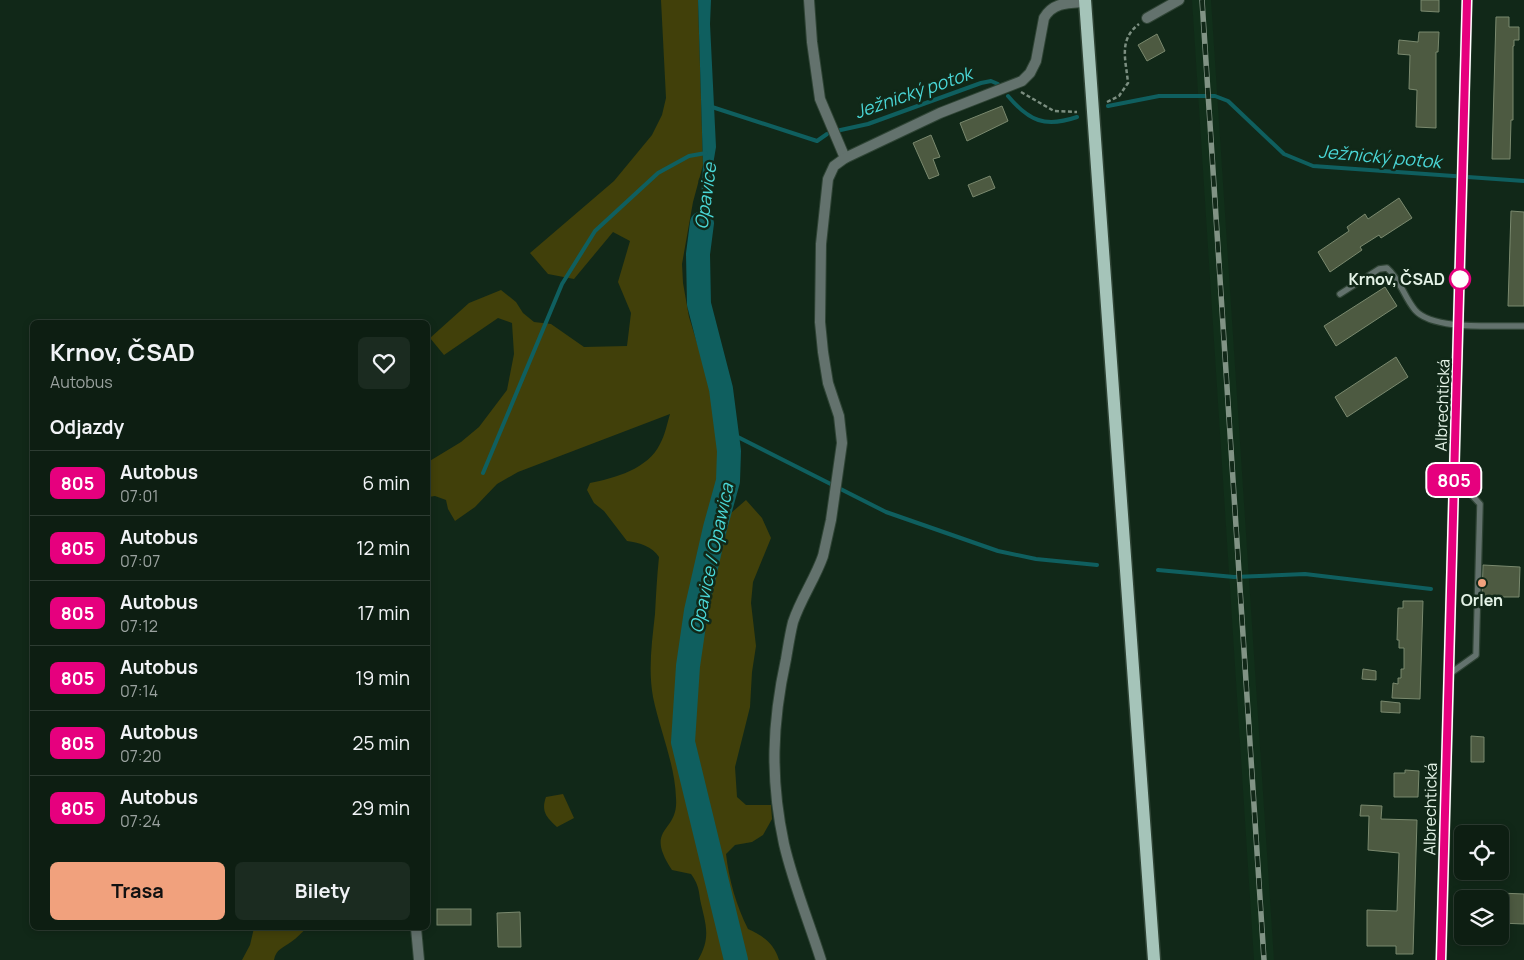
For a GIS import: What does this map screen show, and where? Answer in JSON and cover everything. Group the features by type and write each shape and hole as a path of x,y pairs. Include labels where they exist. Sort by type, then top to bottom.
{"main road":[{"name":"Albrechtická","path":"1441,960 1468,0"},
{"path":"1085,1 1154,960"}],"street":[{"path":"809,0 813,51 820,99 845,158"},
{"path":"1147,18 1179,0"},
{"path":"821,960 785,846 777,804 773,748 777,701 792,625 801,600 823,556 841,457 842,430 828,383 822,352 820,322 821,244 828,179 834,166 845,158 940,113 1022,81 1033,68 1038,54 1044,18 1048,12 1060,4 1085,1"},
{"path":"416,930 419,960"}],"lane":[{"path":"1340,294 1379,269 1387,268 1393,273 1415,311 1432,321 1459,324 1524,326"},
{"path":"1448,675 1476,655 1480,504 1454,477"}],"path":[{"path":"1107,102 1118,96 1128,83 1124,44 1131,30 1147,18"},
{"path":"1011,86 1054,111 1077,112"}],"shaded area":[{"path":"661,0 698,0 703,165 693,202 682,264 683,283 689,317 708,378 726,396 735,457 731,513 746,500 762,518 771,538 753,582 751,603 756,646 750,707 735,767 737,797 746,805 771,805 772,819 763,835 752,842 735,845 726,854 734,892 748,929 758,934 771,945 779,960 698,960 705,944 706,929 697,886 691,874 672,870 664,856 661,845 661,837 676,810 676,798 673,773 653,697 651,676 659,557 653,550 645,546 627,541 604,511 594,503 587,490 590,483 620,475 648,460 662,441 670,414 518,472 497,484 475,507 455,521 448,509 446,500 435,496 430,497 430,461 461,442 479,427 507,390 514,354 512,323 498,318 444,355 430,338 469,303 501,290 516,302 523,313 534,322 551,324 584,347 627,346 631,313 618,282 630,241 613,232 574,279 548,274 530,253 614,181 652,135 662,115 666,98"},
{"path":"1192,0 1211,0 1274,960 1254,960"},
{"path":"563,794 574,818 557,827 546,814 544,806 546,797"},
{"path":"254,930 305,930 278,951 274,960 242,960 250,945"}],"water":[{"name":"Opavice","path":"698,0 711,0 710,24 716,147 698,254 703,165"}],"building":[{"path":"1421,0 1439,0 1439,12 1421,11"},
{"path":"1496,17 1509,17 1509,27 1519,27 1519,40 1514,40 1513,46 1513,120 1511,120 1510,159 1492,159"},
{"path":"1419,32 1439,32 1438,52 1436,52 1436,128 1416,127 1417,90 1409,89 1410,55 1398,54 1399,40 1418,42"},
{"path":"1157,34 1165,51 1147,61 1138,45"},
{"path":"1002,106 1008,121 967,141 960,123"},
{"path":"931,135 940,157 933,159 939,175 929,179 913,143"},
{"path":"990,176 995,188 973,197 968,185"},
{"path":"1399,198 1412,218 1381,238 1379,235 1360,247 1362,250 1330,272 1318,252 1349,231 1347,227 1365,214 1368,219"},
{"path":"1511,211 1524,212 1524,306 1508,306"},
{"path":"1385,287 1397,306 1336,346 1324,326"},
{"path":"1396,357 1408,377 1347,417 1335,397"},
{"path":"1483,565 1520,567 1519,597 1482,597"},
{"path":"1403,601 1423,601 1420,699 1392,698 1393,683 1398,684 1398,678 1401,678 1401,669 1404,669 1404,648 1399,648 1399,640 1397,640 1398,608 1403,608"},
{"path":"1363,669 1376,671 1376,680 1362,679"},
{"path":"1381,701 1400,703 1400,713 1381,712"},
{"path":"1471,736 1484,737 1484,762 1471,762"},
{"path":"1405,770 1419,771 1418,797 1394,797 1394,773 1405,773"},
{"path":"1361,805 1382,806 1381,819 1417,820 1413,954 1396,954 1396,946 1367,946 1367,910 1397,911 1399,853 1368,850 1369,816 1360,816"},
{"path":"1509,893 1524,894 1524,924 1509,923"},
{"path":"437,909 471,909 471,925 437,925"},
{"path":"520,912 521,947 498,947 497,913"}],"waterway":[{"name":"Ježnický potok","path":"836,131 868,124 981,83 991,81 998,84"},
{"name":"Ježnický potok","path":"1008,96 1023,111 1038,120 1056,122 1077,117"},
{"name":"Ježnický potok","path":"1108,106 1159,96 1215,96 1228,101 1284,154 1313,166 1524,181"},
{"name":"Ježnický potok","path":"712,107 817,141 827,134"},
{"name":"Opavice","path":"483,473 562,284 595,231 658,173 689,156 706,153"},
{"name":"Opavice / Opawica","path":"702,223 698,254 699,304 721,389 729,451 728,481 696,611 688,666 683,742 736,960"},
{"path":"726,431 886,512 998,551 1036,559 1097,565"},
{"path":"1158,570 1234,577 1305,574 1431,589"}],"railway":[{"path":"1202,0 1264,960"}],"bus line":[{"name":"805","path":"1441,960 1467,0"}],"place":[{"name":"Krnov, ČSAD","path":"1460,279"},
{"name":"Orlen","path":"1482,583"}]}
